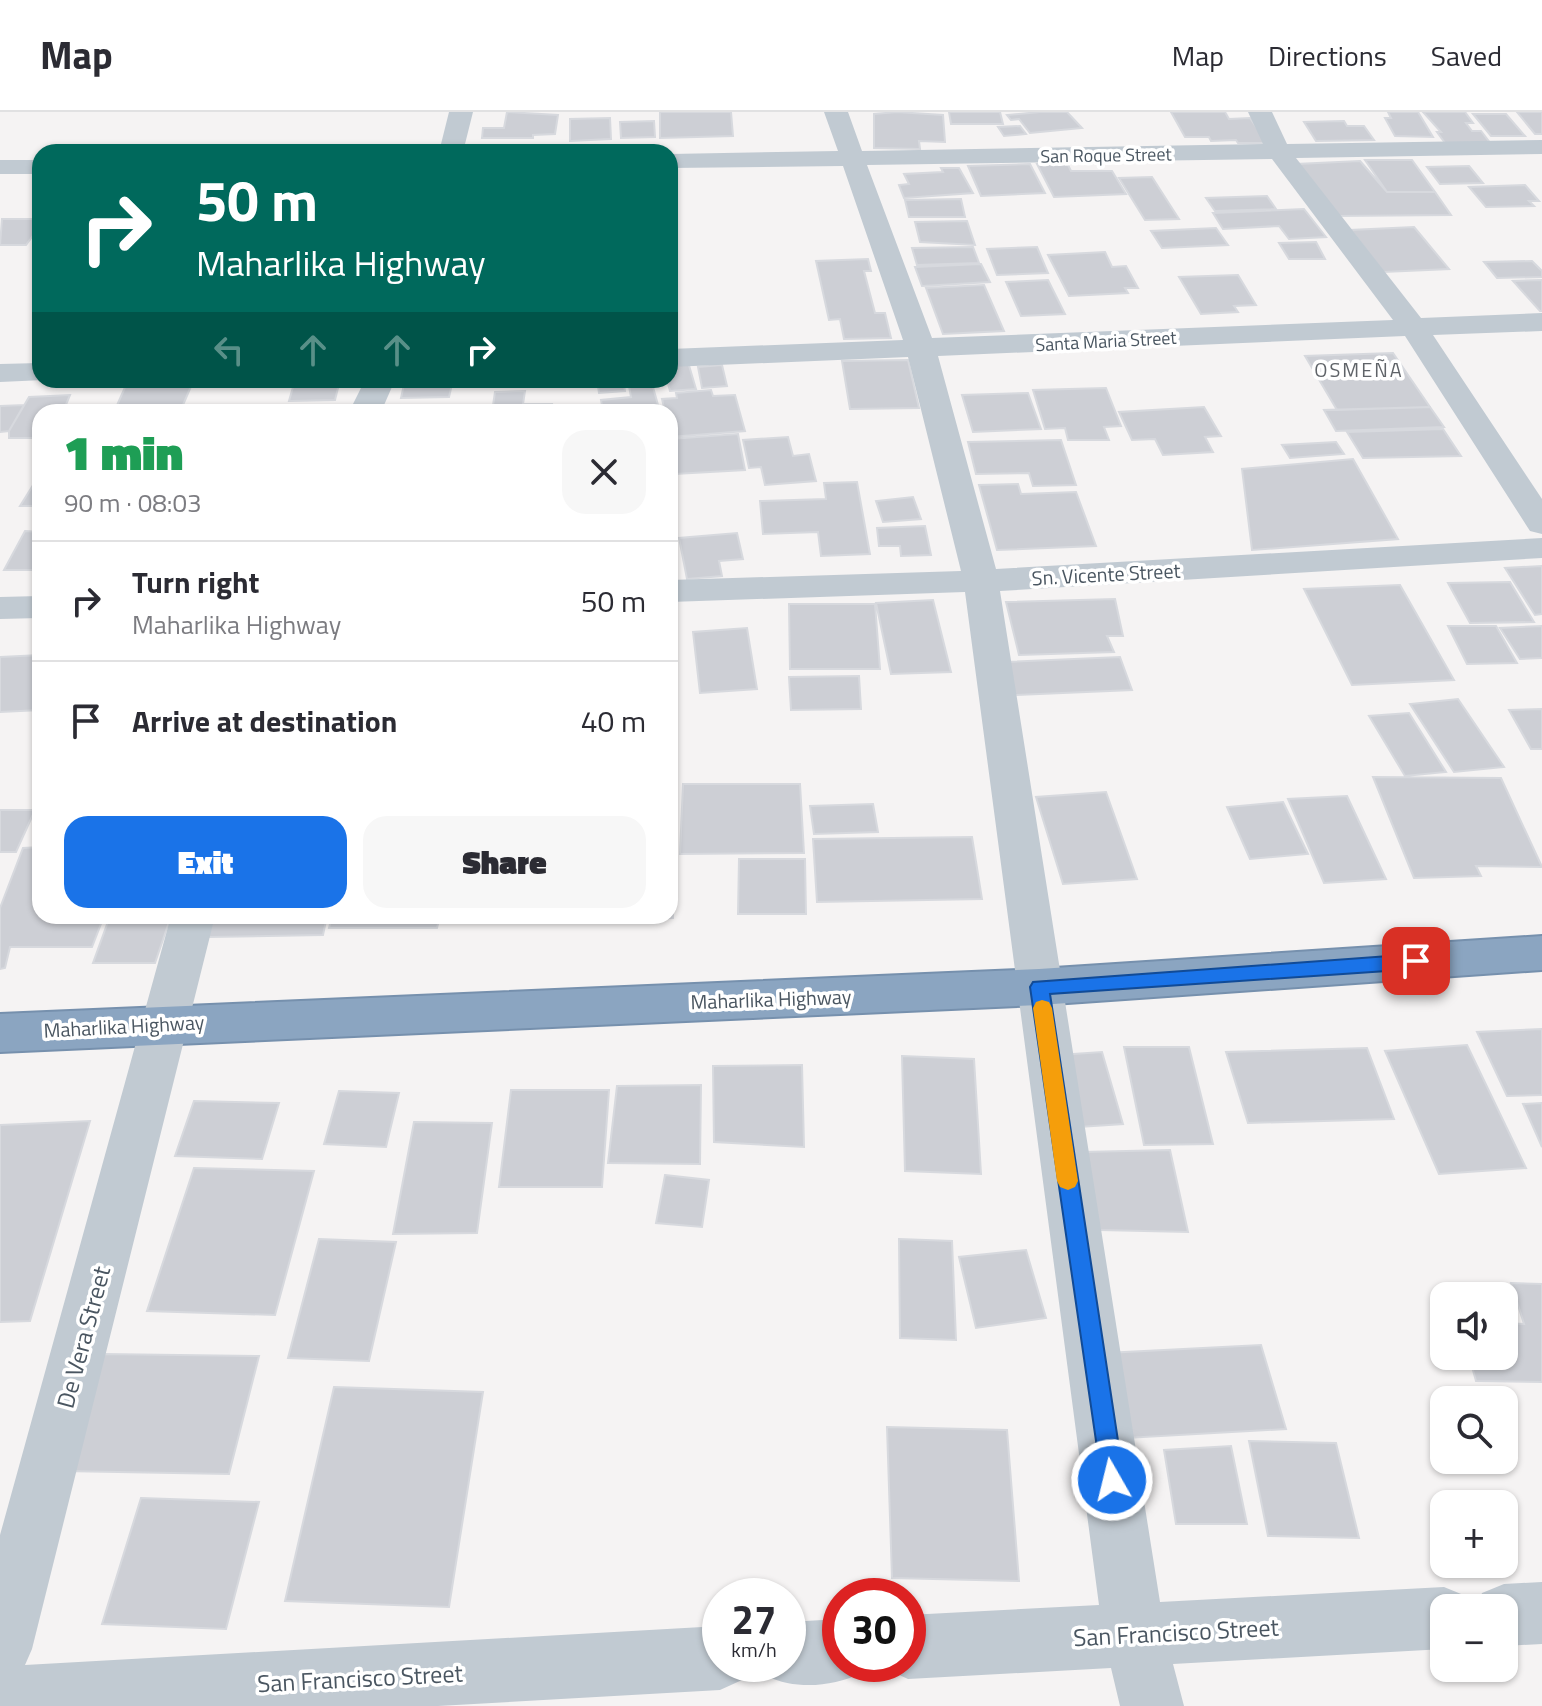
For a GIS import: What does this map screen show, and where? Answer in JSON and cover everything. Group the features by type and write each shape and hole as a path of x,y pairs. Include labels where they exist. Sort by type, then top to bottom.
{"highway":[{"name":"Maharlika Highway","path":"0,1033 1039,987 1542,953"}],"street":[{"path":"453,144 461,112"},
{"path":"836,112 856,160 921,349 981,581 1134,1634 1152,1706"},
{"path":"1260,112 1279,152 1413,327 1542,524"},
{"name":"San Roque Street","path":"678,161 1542,147"},
{"path":"0,167 32,167"},
{"name":"Santa Maria Street","path":"678,358 1542,322"},
{"path":"0,373 32,372"},
{"name":"Sn. Vicente Street","path":"678,591 981,581 1542,548"},
{"path":"0,608 32,607"},
{"name":"De Vera Street","path":"0,1649 191,924"},
{"path":"1518,1614 1542,1613"},
{"name":"San Francisco Street","path":"926,1646 1430,1619"},
{"name":"San Francisco Street","path":"0,1699 702,1659"}],"building":[{"path":"507,112 558,115 555,134 533,135 533,138 482,138 483,128 504,128"},
{"path":"660,112 731,112 733,136 660,138"},
{"path":"949,112 1000,112 1003,124 951,124"},
{"path":"1067,112 1082,128 1030,133 1019,119 1011,120 1007,115"},
{"path":"1171,112 1225,112 1229,119 1250,118 1267,143 1185,137"},
{"path":"1388,112 1418,112 1433,137 1395,136 1385,118 1391,118"},
{"path":"1423,112 1465,112 1473,123 1466,123 1472,131 1481,131 1491,144 1445,143 1437,132 1441,132"},
{"path":"1517,112 1542,112 1542,134 1535,134"},
{"path":"874,114 943,115 945,142 919,141 920,149 874,148"},
{"path":"1473,114 1506,114 1525,136 1491,136"},
{"path":"610,118 611,139 570,141 570,119"},
{"path":"654,121 655,137 621,138 620,122"},
{"path":"1344,121 1347,126 1364,126 1374,140 1316,141 1304,122"},
{"path":"1020,126 1026,134 1004,136 998,127"},
{"path":"1365,160 1412,160 1435,192 1387,192"},
{"path":"1360,161 1387,192 1435,192 1451,215 1335,216 1297,164"},
{"path":"1067,163 1071,171 1112,171 1126,194 1054,197 1037,164"},
{"path":"1030,164 1045,193 981,196 968,166"},
{"path":"1469,166 1483,183 1440,184 1427,167"},
{"path":"941,168 959,168 973,193 904,198 899,185 909,184 904,174 943,172"},
{"path":"1152,177 1179,219 1145,220 1119,178"},
{"path":"1525,185 1539,201 1529,201 1534,206 1486,207 1469,187"},
{"path":"1267,196 1276,209 1215,211 1206,198"},
{"path":"961,199 965,217 909,217 905,200"},
{"path":"1304,209 1326,237 1289,239 1279,226 1223,229 1213,213"},
{"path":"2,219 32,219 32,237 26,245 0,245"},
{"path":"967,221 975,245 920,242 915,222"},
{"path":"1414,227 1449,269 1383,272 1351,230"},
{"path":"1216,228 1228,245 1162,248 1151,231"},
{"path":"1316,242 1325,259 1289,259 1279,243"},
{"path":"973,247 979,263 917,265 912,248"},
{"path":"1037,247 1048,273 997,275 987,249"},
{"path":"1105,252 1112,267 1126,266 1138,288 1125,288 1128,293 1069,296 1048,255"},
{"path":"868,259 871,271 864,271 875,313 885,313 891,338 844,339 840,319 829,320 816,261"},
{"path":"1532,261 1542,271 1542,277 1497,278 1484,262"},
{"path":"981,264 990,282 922,286 915,267"},
{"path":"1238,275 1256,305 1234,306 1238,312 1201,314 1179,277"},
{"path":"1048,280 1065,314 1021,316 1006,282"},
{"path":"1542,280 1542,311 1540,311 1513,281"},
{"path":"984,285 1004,331 943,334 926,288"},
{"path":"1393,353 1430,407 1337,410 1305,356"},
{"path":"908,360 919,408 850,409 842,361"},
{"path":"688,362 696,389 670,391 669,388 678,388 678,363"},
{"path":"722,365 727,386 702,388 698,367"},
{"path":"125,388 190,388 183,404 118,404"},
{"path":"293,388 338,388 335,400 289,401"},
{"path":"403,388 451,388 449,397 401,398"},
{"path":"598,388 624,388 625,391 599,393"},
{"path":"629,388 653,388 658,404 602,404 601,400 631,397"},
{"path":"1106,388 1121,426 1104,427 1109,440 1068,440 1065,428 1045,429 1033,390"},
{"path":"711,390 713,396 735,395 745,431 678,436 678,404 663,404 662,399 677,398 676,393"},
{"path":"525,391 523,404 493,404 495,392"},
{"path":"1028,393 1041,429 973,432 962,395"},
{"path":"70,395 66,404 32,404 32,438 9,438 9,431 29,397"},
{"path":"24,405 9,431 0,432 0,406"},
{"path":"1204,407 1221,436 1205,437 1213,452 1163,455 1155,439 1132,440 1119,412"},
{"path":"1430,407 1444,427 1336,431 1324,410"},
{"path":"1443,429 1461,456 1363,458 1347,432"},
{"path":"738,434 745,470 678,474 678,438"},
{"path":"788,437 793,456 809,454 816,481 765,485 761,467 749,468 743,440"},
{"path":"1061,440 1076,485 1033,486 1029,473 976,474 968,442"},
{"path":"1336,442 1344,454 1290,458 1282,445"},
{"path":"1353,459 1398,539 1252,550 1242,469"},
{"path":"857,482 870,554 821,556 818,532 763,534 760,501 826,499 824,483"},
{"path":"1018,484 1021,494 1076,492 1096,546 997,550 979,485"},
{"path":"32,487 32,506 20,506"},
{"path":"913,497 921,519 883,522 876,501"},
{"path":"925,526 931,555 901,556 900,546 879,546 877,528"},
{"path":"25,531 32,531 32,570 4,570"},
{"path":"737,533 743,559 719,561 722,576 687,579 679,538"},
{"path":"1542,566 1542,614 1535,615 1505,568"},
{"path":"1510,582 1534,622 1470,623 1448,583"},
{"path":"1400,585 1454,680 1352,685 1304,589"},
{"path":"1115,599 1123,636 1107,636 1114,652 1019,655 1006,602"},
{"path":"933,600 951,672 891,674 876,603"},
{"path":"789,604 875,604 880,669 790,669"},
{"path":"1448,626 1496,626 1517,663 1467,664"},
{"path":"1542,626 1542,658 1520,659 1500,628"},
{"path":"747,628 757,689 700,693 693,632"},
{"path":"32,655 32,710 0,712 0,657"},
{"path":"1120,657 1132,690 1014,695 1005,662"},
{"path":"859,676 861,709 791,710 789,677"},
{"path":"1458,699 1504,767 1454,772 1410,704"},
{"path":"1542,709 1542,749 1531,749 1509,710"},
{"path":"1409,713 1446,772 1405,776 1369,716"},
{"path":"1373,777 1501,778 1542,867 1476,866 1481,876 1414,878"},
{"path":"683,784 800,784 804,853 680,854"},
{"path":"1106,792 1137,879 1063,884 1036,797"},
{"path":"1347,796 1386,879 1324,883 1288,799"},
{"path":"1283,802 1308,854 1250,859 1227,807"},
{"path":"873,804 878,832 814,834 810,806"},
{"path":"0,810 32,810 16,852 0,852"},
{"path":"972,837 982,899 817,902 813,839"},
{"path":"32,847 32,924 101,924 92,947 10,947 5,968 0,969 0,908 23,848"},
{"path":"739,859 805,859 806,914 738,914"},
{"path":"107,924 168,924 155,963 93,963"},
{"path":"212,924 325,924 323,935 208,937"},
{"path":"330,924 438,924 437,928 329,928"},
{"path":"1542,1029 1542,1095 1507,1096 1477,1032"},
{"path":"1467,1045 1526,1168 1439,1174 1385,1051"},
{"path":"1124,1047 1189,1047 1213,1144 1144,1145"},
{"path":"1367,1048 1394,1119 1248,1123 1226,1052"},
{"path":"1102,1052 1123,1124 1079,1127 1059,1055"},
{"path":"902,1056 974,1059 981,1174 905,1171"},
{"path":"802,1065 804,1147 714,1142 713,1066"},
{"path":"701,1085 700,1164 608,1163 617,1086"},
{"path":"511,1090 609,1090 602,1187 499,1187"},
{"path":"339,1091 399,1093 386,1147 324,1144"},
{"path":"194,1101 279,1103 262,1159 175,1156"},
{"path":"1542,1103 1542,1147 1523,1104"},
{"path":"90,1121 30,1321 0,1322 0,1125"},
{"path":"414,1122 492,1123 477,1233 393,1234"},
{"path":"1170,1150 1188,1232 1100,1230 1083,1152"},
{"path":"194,1168 314,1171 275,1315 147,1311"},
{"path":"665,1175 709,1180 702,1227 656,1223"},
{"path":"319,1239 396,1242 369,1361 288,1358"},
{"path":"899,1239 952,1241 956,1340 900,1338"},
{"path":"1026,1250 1046,1318 976,1328 959,1257"},
{"path":"1518,1283 1542,1284 1542,1382 1476,1381 1473,1370 1518,1370 1518,1324 1524,1324 1518,1305"},
{"path":"1261,1345 1286,1429 1126,1438 1106,1353"},
{"path":"102,1354 259,1356 229,1474 63,1471"},
{"path":"334,1387 483,1392 449,1607 285,1601"},
{"path":"887,1427 1007,1430 1019,1581 892,1578"},
{"path":"1249,1441 1336,1443 1359,1538 1268,1536"},
{"path":"1231,1446 1247,1524 1176,1524 1164,1450"},
{"path":"141,1498 259,1502 226,1629 102,1624"}],"slow traffic":[{"path":"1042,1008 1068,1181"}],"district":[{"name":"OSMEÑA","path":"1359,369"}],"route":[{"path":"1112,1480 1039,987 1416,961"}]}
